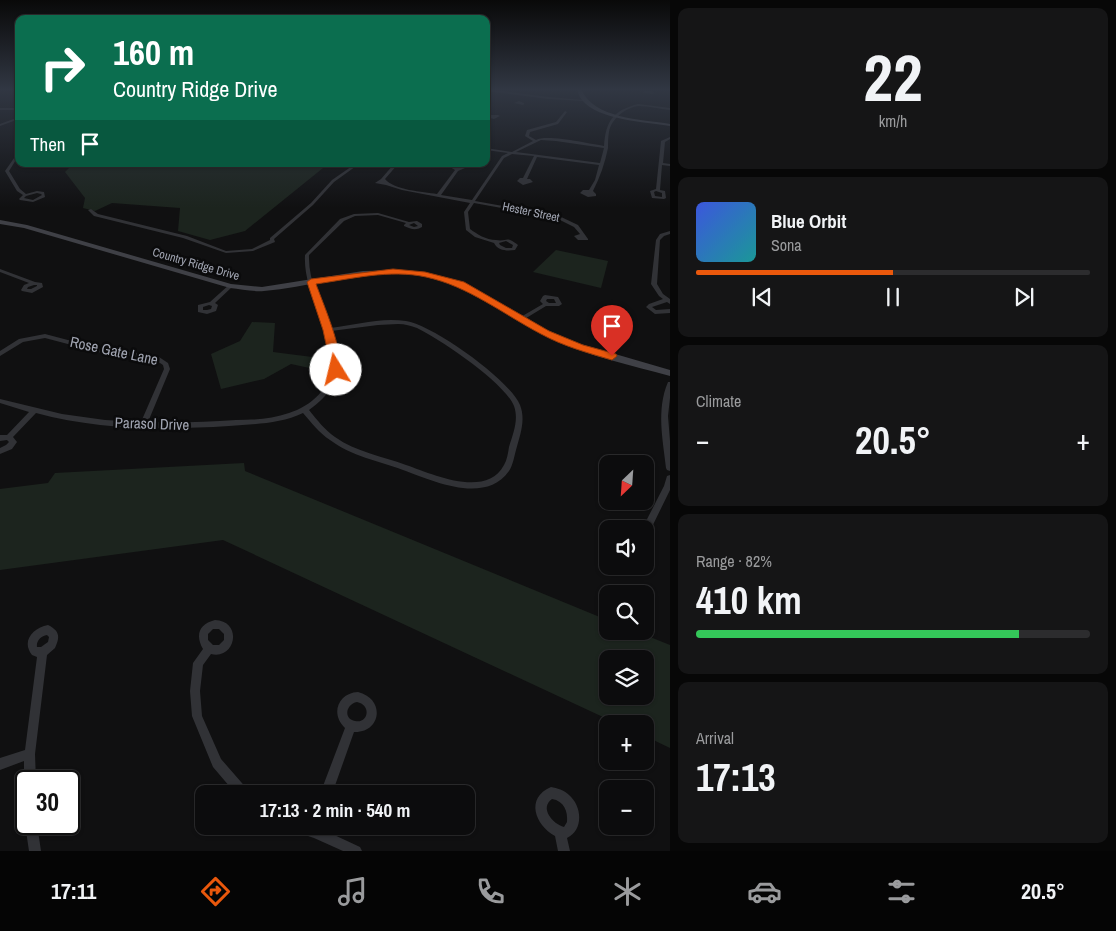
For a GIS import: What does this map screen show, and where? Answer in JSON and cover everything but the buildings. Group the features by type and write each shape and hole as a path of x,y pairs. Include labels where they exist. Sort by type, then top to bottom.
{"street":[{"path":"535,141 527,136 528,131 537,129"},
{"path":"590,192 597,180 602,164 608,129"},
{"path":"658,190 663,141 669,138"},
{"path":"496,242 477,236 468,228 466,212 500,160 535,141 556,140 606,147"},
{"path":"490,150 535,157 562,158 602,164"},
{"path":"525,179 535,157"},
{"path":"15,158 7,170 8,175 18,190 25,195"},
{"path":"11,163 15,162"},
{"path":"661,164 670,165"},
{"path":"90,210 96,215 185,237 223,250 234,252 253,250 273,241 333,182 352,167"},
{"name":"Hester Street","path":"394,167 383,180 387,184 402,190 473,201 565,219 576,226 581,235"},
{"path":"438,196 457,170"},
{"path":"36,192 44,195 40,199 30,202 21,199 25,195 36,192"},
{"name":"Parasol Drive","path":"0,400 34,411 98,422 143,425 196,426 260,421 281,418 304,409 328,388 336,370 336,360 328,330 307,270 307,255 345,218 354,215 370,214 399,219 408,223"},
{"name":"Country Ridge Drive","path":"1,223 26,226 230,286 254,289 393,272 425,274 443,278 469,288 546,333 574,345 670,373"},
{"path":"668,301 661,295 654,284 658,240 662,235 670,232"},
{"path":"0,270 34,283"},
{"path":"212,303 230,286"},
{"path":"668,301 649,307 655,312 670,311"},
{"path":"521,319 546,304"},
{"path":"304,409 321,429 345,445 448,483 471,485 491,482 502,474 509,462 520,422 520,414 515,401 502,385 432,333 407,323 394,322 328,330"},
{"name":"Rose Gate Lane","path":"0,354 21,340 45,336 102,351 150,356 162,360 166,364 167,369 143,425"},
{"path":"670,384 666,395 664,419 664,433 670,468"},
{"path":"0,438 9,437 34,411"},
{"path":"0,452 11,445 12,440 9,437"},
{"path":"651,520 670,478"},
{"path":"209,648 198,663 195,691 197,716 217,764 236,785"},
{"path":"30,770 30,754 42,652"},
{"path":"329,785 351,726"},
{"path":"0,764 30,754"},
{"path":"560,833 564,851"},
{"path":"32,835 34,851"},
{"path":"326,835 356,851"}],"shaded area":[{"path":"70,167 324,167 245,231 210,240 178,231 180,208 112,203 95,211 83,208 85,198 65,172"},
{"path":"556,250 608,261 601,288 533,272"},
{"path":"252,322 275,323 273,352 328,359 328,372 291,364 264,379 221,389 211,354 240,341"},
{"path":"244,463 245,471 599,617 599,640 654,639 670,645 670,748 654,740 654,715 599,715 223,540 0,570 0,489 48,483 55,473"}],"route":[{"path":"336,370 336,360 328,330 311,282 393,272 425,274 461,284 535,328 558,339 612,356"}]}
